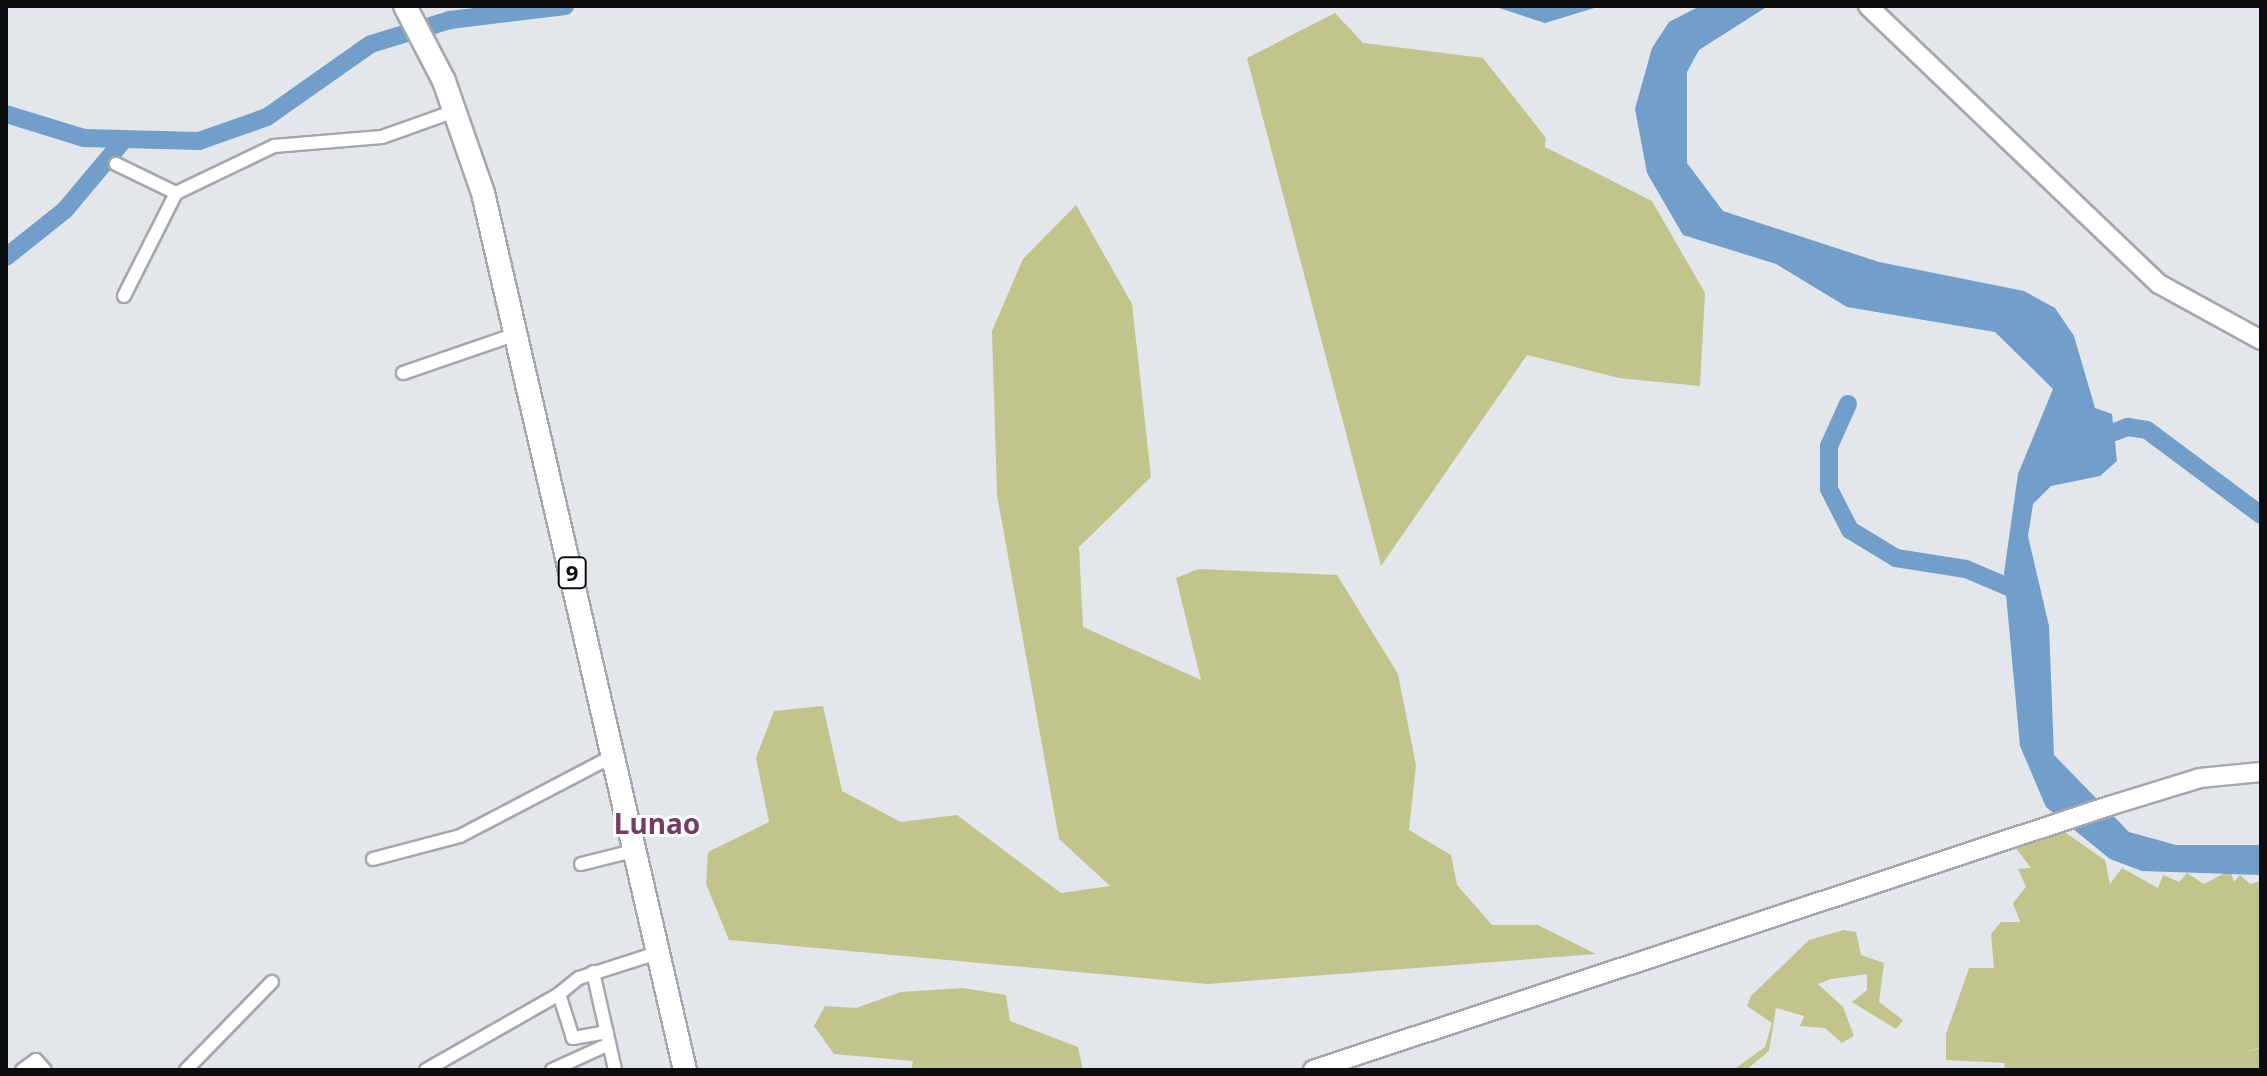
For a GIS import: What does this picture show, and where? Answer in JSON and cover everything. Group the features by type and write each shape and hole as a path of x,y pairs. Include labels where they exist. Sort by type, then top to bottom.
{"highway":[{"name":"9","path":"405,6 444,81 483,193 637,850 657,953 685,1070"}],"street":[{"path":"1868,6 2159,284 2261,340"},
{"path":"124,296 176,193 274,146 382,137 455,111"},
{"path":"116,164 176,193"},
{"path":"403,373 516,334"},
{"path":"373,859 460,836 615,755"},
{"path":"1313,1070 2109,806 2200,778 2261,772"},
{"path":"581,864 637,850"},
{"path":"426,1070 593,972 657,953"},
{"path":"593,972 615,1070"},
{"path":"186,1070 272,982"},
{"path":"559,994 573,1038 608,1038"},
{"path":"552,1070 608,1038"},
{"path":"22,1070 36,1060 45,1070"}],"green space":[{"path":"1335,13 1363,43 1483,58 1546,138 1545,147 1652,201 1705,293 1700,386 1619,378 1527,355 1381,566 1247,58"},
{"path":"1076,205 1132,304 1151,477 1079,547 1083,627 1201,680 1176,578 1198,569 1337,575 1398,674 1416,765 1409,830 1451,855 1457,885 1492,925 1538,925 1596,954 1208,984 729,940 706,884 708,852 769,822 756,758 774,711 823,706 842,791 901,822 957,815 1061,893 1110,886 1059,839 997,495 992,331 1023,259"},
{"path":"2063,831 2105,860 2110,884 2122,868 2158,888 2163,875 2179,882 2187,873 2204,884 2230,870 2234,882 2240,875 2250,884 2261,881 2261,1047 2243,1053 2261,1048 2261,1070 2004,1070 2005,1063 1946,1060 1946,1034 1969,968 1994,968 1991,934 2001,922 2020,922 2013,903 2026,887 2018,869 2031,868 2015,847"},
{"path":"1844,930 1856,932 1861,955 1884,963 1879,1002 1903,1020 1896,1029 1852,1002 1867,990 1867,974 1831,979 1818,984 1843,1007 1854,1036 1842,1043 1825,1028 1800,1026 1804,1016 1776,1008 1769,1051 1746,1070 1733,1070 1765,1047 1772,1023 1747,1006 1751,996 1809,940"},
{"path":"963,988 1006,995 1010,1021 1078,1047 1083,1070 911,1070 913,1061 834,1054 814,1026 825,1006 856,1008 901,992"}],"water":[{"path":"1493,6 1601,6 1545,23"},
{"path":"1700,6 1768,6 1699,50 1687,72 1687,163 1723,211 1879,262 2024,291 2055,308 2074,336 2095,408 2112,414 2117,461 2100,476 2051,486 2033,504 2028,536 2049,626 2054,755 2129,832 2176,845 2261,845 2261,875 2142,871 2110,859 2046,807 2020,746 2004,573 2018,474 2053,389 1995,332 1847,307 1776,264 1683,235 1647,173 1635,109 1652,48 1669,22"}],"waterway":[{"path":"6,114 84,138 199,141 267,117 371,44 450,20 565,6"},
{"path":"6,257 65,210 122,142"},
{"path":"1848,404 1829,446 1829,489 1850,530 1896,558 1966,569 2025,594"},
{"path":"2091,441 2128,427 2147,430 2261,515"}],"district":[{"name":"Lunao","path":"657,823"}]}
